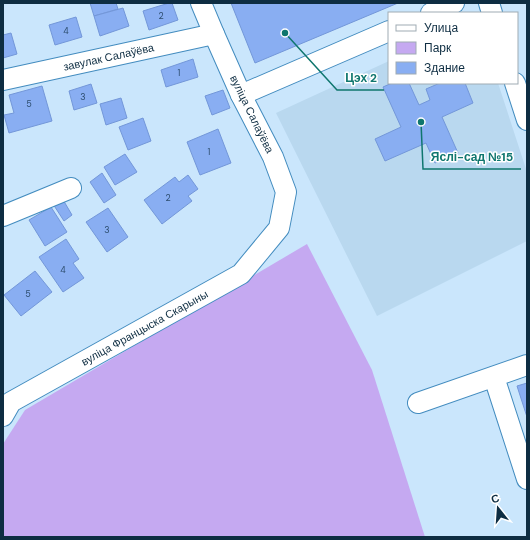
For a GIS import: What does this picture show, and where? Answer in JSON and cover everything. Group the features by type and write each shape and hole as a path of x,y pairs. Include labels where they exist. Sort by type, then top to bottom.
{"street":[{"name":"вуліца Салаўёва","path":"201,3 241,95 273,157 286,192 279,228"},
{"path":"433,12 454,3"},
{"path":"241,95 388,31"},
{"name":"завулак Салаўёва","path":"3,80 214,34"},
{"path":"515,84 527,120"},
{"path":"3,216 70,188"},
{"name":"вуліца Францыска Скарыны","path":"3,416 11,402 241,274 279,228"},
{"path":"418,403 527,365"},
{"path":"494,377 527,479"}],"shaded area":[{"path":"388,61 388,84 498,84 527,172 527,241 377,316 276,113"}],"green space":[{"path":"307,244 372,370 425,537 3,537 3,444 25,410"}],"building":[{"path":"90,3 116,3 118,9 94,16"},
{"path":"172,3 178,20 149,30 143,11"},
{"path":"231,3 398,3 255,63"},
{"path":"123,8 129,26 100,36 94,16"},
{"path":"76,17 82,37 55,45 49,25"},
{"path":"11,33 17,54 3,58 3,35"},
{"path":"193,59 198,77 166,87 161,70"},
{"path":"91,84 97,103 74,110 69,91"},
{"path":"390,84 409,84 419,105 430,100 426,89 438,84 465,84 473,103 442,117 458,153 435,163 426,143 385,161 375,139 401,127 383,87"},
{"path":"42,86 52,121 9,133 4,115 14,113 9,95"},
{"path":"223,90 230,108 212,115 205,96"},
{"path":"121,98 127,118 106,125 100,104"},
{"path":"143,118 151,141 128,150 119,127"},
{"path":"218,129 231,163 200,175 187,142"},
{"path":"125,154 137,172 115,185 104,167"},
{"path":"102,173 116,195 104,203 90,182"},
{"path":"188,175 198,189 188,196 192,201 162,224 144,200 175,177 179,182"},
{"path":"62,198 72,215 64,221 53,204"},
{"path":"51,207 67,232 45,246 29,220"},
{"path":"108,208 128,237 107,252 86,222"},
{"path":"66,239 79,259 73,263 84,278 63,292 39,257"},
{"path":"35,271 52,292 21,316 4,295"},
{"path":"527,383 527,417 517,386"}],"place":[{"name":"Цэх 2","path":"285,33"},
{"name":"Яслі-сад №15","path":"421,122"}]}
